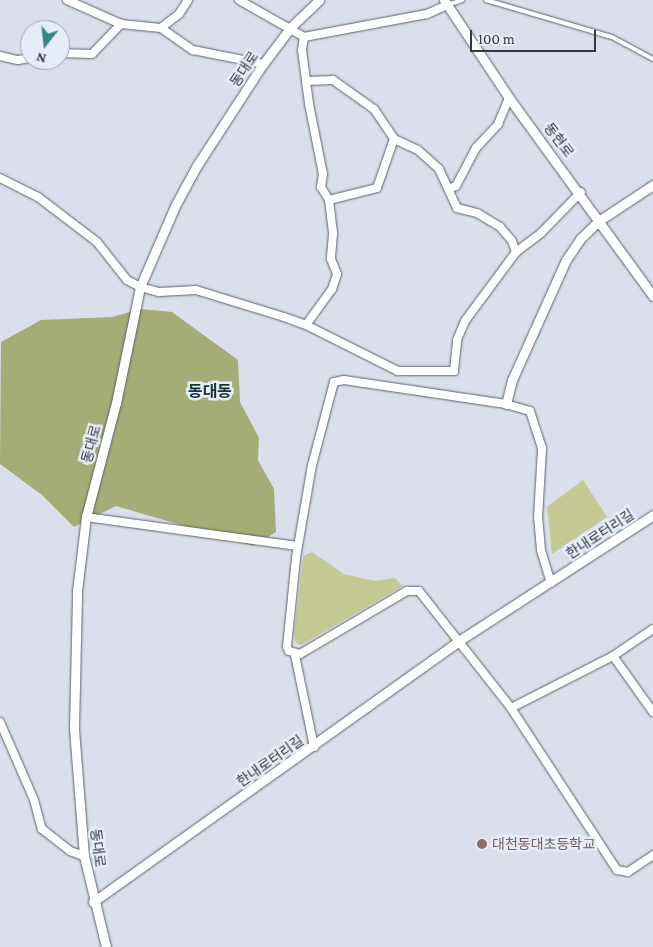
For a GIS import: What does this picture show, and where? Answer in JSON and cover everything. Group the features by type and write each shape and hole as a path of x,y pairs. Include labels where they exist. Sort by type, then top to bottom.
{"street":[{"path":"67,0 120,24 161,28 194,50 264,64"},
{"path":"161,28 179,14 188,0"},
{"path":"240,0 292,27 304,37"},
{"name":"동대로","path":"106,947 93,902 84,856 74,728 73,671 86,516 116,403 140,287 196,166 264,64 292,27 319,0"},
{"path":"304,37 427,14 446,2"},
{"name":"동현로","path":"446,2 509,98 580,192 653,296"},
{"path":"70,53 92,54 120,24"},
{"path":"304,37 302,50 306,81 323,174 320,187 329,200 333,234 331,259 337,274 332,288 306,325"},
{"path":"0,56 20,60"},
{"path":"306,81 332,80 374,109 394,139 424,155 439,169 450,188 458,208 477,214 500,227 512,241 516,252"},
{"path":"450,188 456,186 476,148 498,124 509,98"},
{"path":"329,200 377,188 394,139"},
{"path":"0,178 38,197 97,242 126,280 140,287 159,292 196,290 306,325 398,371 454,371 457,340 465,322 516,252 542,233 580,192"},
{"path":"506,404 512,380 566,260 580,238 600,220 653,185"},
{"path":"314,747 295,654 287,647 298,546 312,465 334,382 344,380 506,404 530,411 540,432 543,459 538,505 538,533 551,583"},
{"name":"한내로터리길","path":"93,902 314,747 460,640 551,583 653,515"},
{"path":"86,516 298,546"},
{"path":"295,654 308,651 414,590 424,595 512,708 617,870 628,872 653,855"},
{"path":"512,708 613,656 653,629"},
{"path":"613,656 653,712"},
{"path":"0,722 34,800 42,829 70,851 84,856"}],"lane":[{"path":"446,2 462,0"},
{"path":"486,0 612,37 653,59"}],"green space":[{"path":"141,309 172,312 238,360 240,402 259,438 258,460 274,489 276,532 253,546 116,506 74,527 42,495 0,464 1,342 41,320 112,317"},
{"path":"583,480 607,517 552,554 547,507"},
{"path":"312,552 344,574 375,581 395,578 403,586 301,645 296,643 294,634 303,556"}],"place":[{"name":"대천동대초등학교","path":"482,844"}],"district":[{"name":"동대동","path":"210,392"}]}
